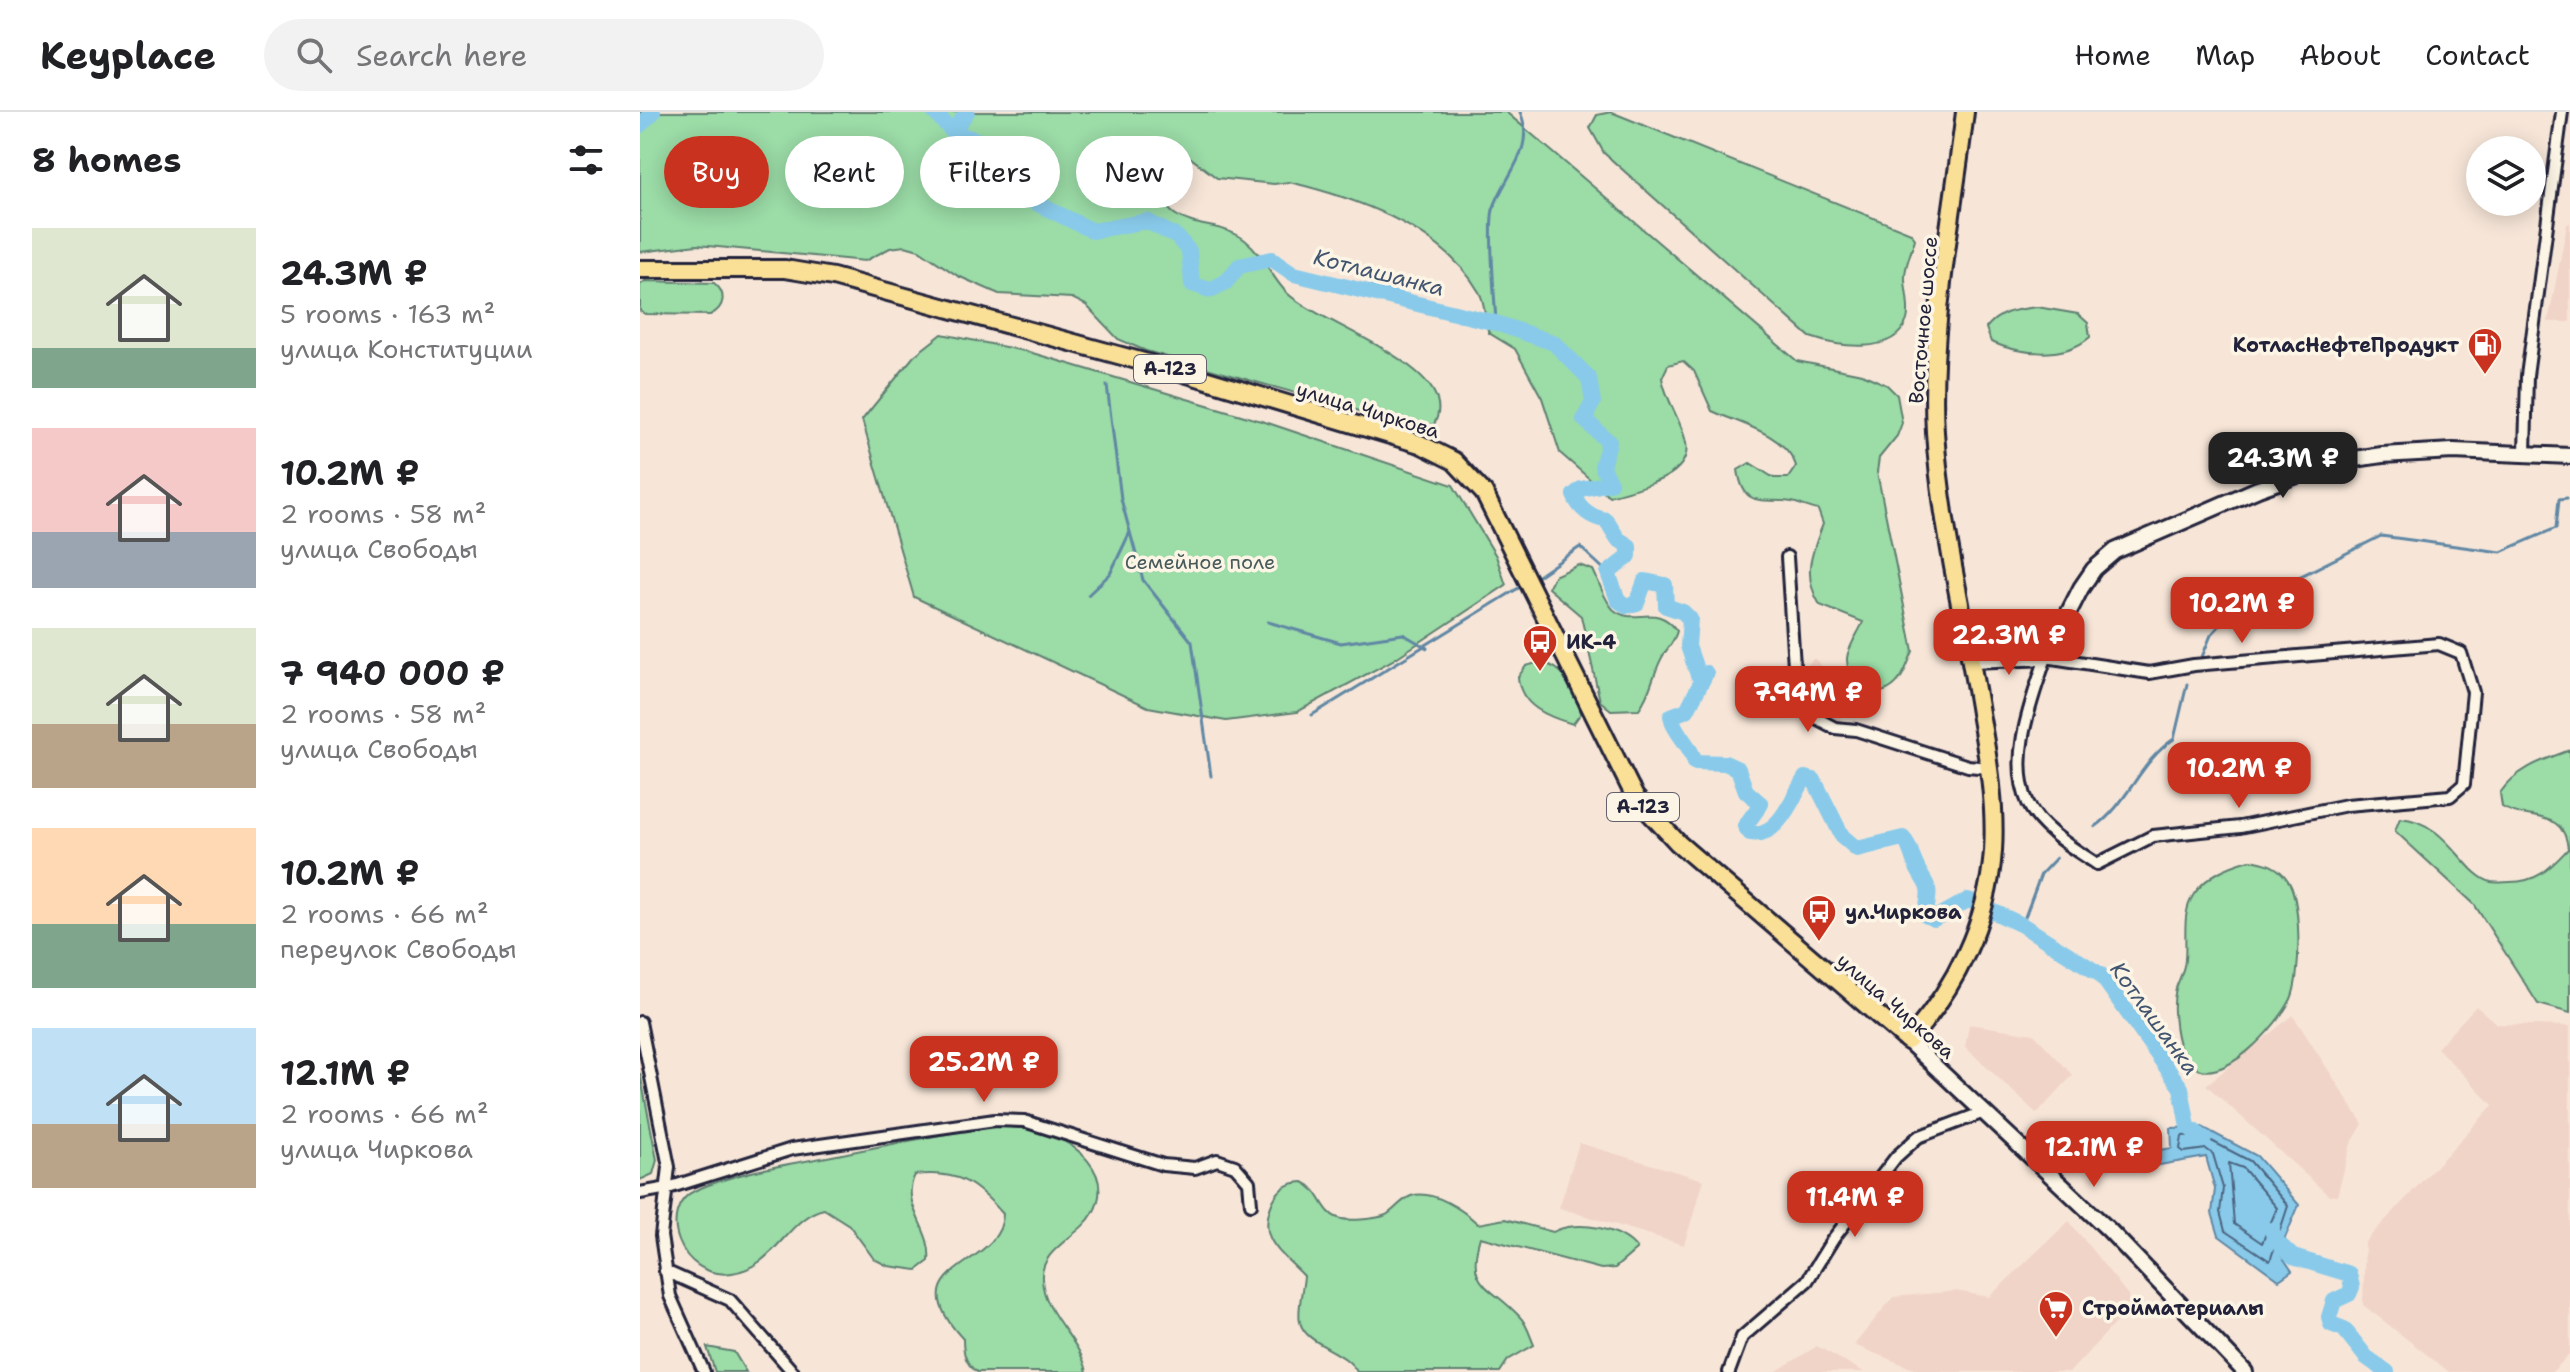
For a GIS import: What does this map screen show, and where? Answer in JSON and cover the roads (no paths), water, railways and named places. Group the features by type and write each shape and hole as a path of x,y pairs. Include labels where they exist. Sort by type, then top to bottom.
{"main road":[{"name":"Восточное шоссе","path":"1908,1041 1945,995 1969,947 1986,895 1994,825 1989,768 1939,474 1935,387 1965,112"},
{"name":"улица Чиркова","path":"640,269 785,269 833,277 1184,373 1420,444 1454,461 1484,493 1635,797 1678,843 1908,1041 1984,1112 2109,1230 2245,1372"},
{"path":"1971,660 2046,657 2094,569 2115,551 2143,536 2334,462 2453,451 2570,456"}],"street":[{"path":"2525,453 2527,376 2562,112"},
{"path":"1787,557 1796,697 1812,716 1835,728 1856,730 1968,766 1989,768"},
{"path":"2439,644 2461,653 2473,692 2464,784 2450,796 2347,805 2240,827 2153,836 2097,864 2036,816 2024,790 2021,745 2046,657 2149,673 2194,665 2439,644"},
{"path":"640,1022 669,1167 661,1236 665,1271 670,1296 704,1372"},
{"path":"1729,1372 1742,1337 1807,1281 1833,1239 1896,1157 1918,1137 1984,1112"},
{"path":"640,1193 668,1188 792,1149 995,1120 1024,1121 1163,1165 1195,1168 1217,1160 1235,1166 1249,1182 1251,1204"},
{"path":"665,1271 730,1300 793,1372"}],"water":[{"path":"2202,1127 2257,1156 2299,1205 2279,1252 2292,1271 2279,1280 2219,1236 2212,1213 2215,1189 2206,1157 2154,1166 2139,1159 2143,1153 2172,1148 2171,1128"}],"waterway":[{"name":"Котлашанка","path":"640,125 653,112"},
{"path":"934,112 953,132 983,142 990,177 1002,190 1018,194 1093,231 1147,221 1177,237 1189,251 1192,284 1210,290 1226,282 1239,266 1272,259 1294,274 1496,323 1554,343 1589,378 1593,402 1584,419 1609,442 1602,466 1610,483 1581,489 1574,495 1583,509 1606,520 1618,539 1629,546 1629,556 1608,573 1618,600 1626,606 1637,603 1645,581 1665,585 1666,606 1683,612 1690,619 1688,646 1698,675 1706,673 1687,710 1671,716 1695,762 1725,763 1738,769 1746,791 1761,804 1745,826 1750,833 1769,830 1783,815 1805,778 1814,780 1842,836 1857,849 1903,838 1906,841 1927,885 1925,915 1934,919 1968,900 1976,903"},
{"name":"Котлашанка","path":"953,132 967,112"},
{"path":"1496,323 1491,248 1493,210 1522,151 1524,126 1520,112"},
{"path":"1107,385 1121,499 1143,580 1192,642 1211,776"},
{"path":"2202,657 2211,635 2223,622 2263,595 2381,536 2501,552 2556,528 2559,499 2567,498"},
{"path":"1088,595 1110,574 1130,532"},
{"path":"1535,578 1580,547 1608,573"},
{"path":"1312,715 1525,584"},
{"path":"1268,622 1341,643 1403,634 1427,648"},
{"path":"2095,827 2116,807 2152,759 2174,739 2187,684"},
{"path":"2022,925 2041,874 2056,858"},
{"name":"Котлашанка","path":"1990,910 2022,925 2101,975 2181,1088 2188,1127 2204,1138"},
{"name":"Котлашанка","path":"2272,1230 2275,1240 2293,1257 2349,1274 2352,1287 2349,1294 2334,1301 2329,1317 2331,1324 2344,1329 2366,1357 2387,1372"}],"place":[{"name":"КотласНефтеПродукт","path":"2485,376"},
{"name":"ИК-4","path":"1540,673"},
{"name":"ул.Чиркова","path":"1819,943"},
{"name":"Стройматериалы","path":"2056,1339"}],"park label":[{"name":"Семейное поле","path":"1200,562"}]}
